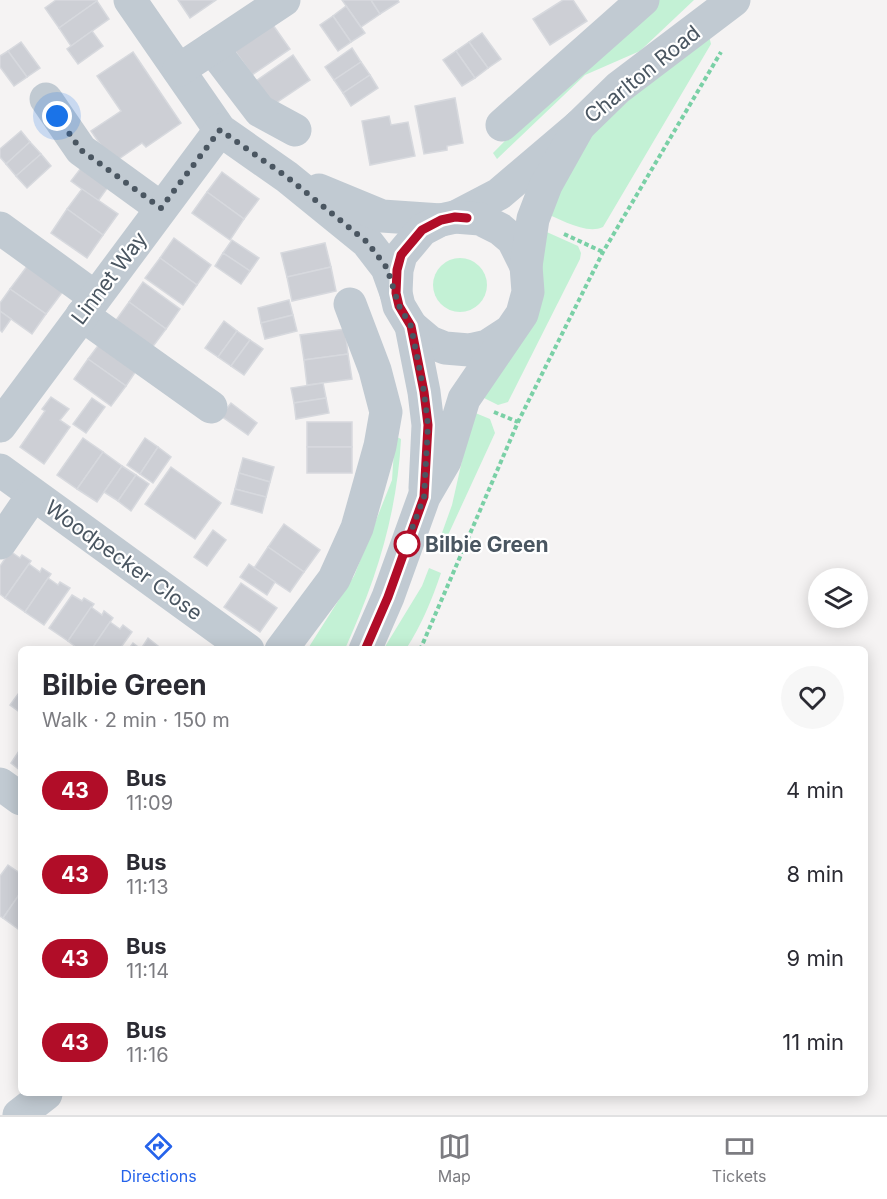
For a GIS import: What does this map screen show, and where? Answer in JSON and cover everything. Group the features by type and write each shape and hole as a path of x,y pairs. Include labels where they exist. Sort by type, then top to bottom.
{"street":[{"path":"130,0 220,130 287,177 367,242 387,268 396,293"},
{"path":"179,70 284,0"},
{"name":"Charlton Road","path":"507,333 487,346 469,350 445,348 430,342 411,326 399,306 396,293 397,270 401,255 422,230 499,194 579,126 618,88 734,0"},
{"path":"502,125 590,46 629,5"},
{"path":"212,48 260,111 295,130"},
{"path":"46,99 81,150 161,208"},
{"name":"Charlton Road","path":"367,646 388,597 424,497 446,461 464,399 522,314 528,292 526,266 533,219 546,185 579,126"},
{"name":"Linnet Way","path":"0,426 220,130"},
{"path":"287,177 382,216 448,219"},
{"name":"Charlton Road","path":"448,219 480,219 500,229 513,240 526,266"},
{"path":"0,228 88,306 212,407"},
{"path":"284,646 334,579 357,528 380,446 386,412 375,370 350,304"},
{"name":"Charlton Road","path":"411,326 428,425 424,497"},
{"name":"Woodpecker Close","path":"0,470 242,646"},
{"path":"0,543 33,495"},
{"path":"0,784 18,797"},
{"path":"19,1115 43,1096"}],"path":[{"path":"422,646 518,422 603,252 727,43"}],"green space":[{"path":"657,0 694,0 640,51 585,75 497,159 493,153 587,58"},
{"path":"709,36 711,44 603,227 581,228 544,213 550,192 598,128 680,54"},
{"path":"540,229 578,246 581,253 580,259 508,402 498,405 480,396"},
{"path":"455,258 465,258 475,262 483,270 487,285 483,300 475,308 465,312 455,312 445,308 437,300 433,290 433,280 437,270 445,262"},
{"path":"473,412 490,419 495,433 443,546 438,544 452,505"},
{"path":"395,436 401,439 390,521 375,572 356,623 346,646 310,646 354,576 392,480"},
{"path":"429,568 441,573 430,603 408,646 385,646 422,586"}],"building":[{"path":"56,0 97,1 59,28 45,8"},
{"path":"178,0 216,0 190,18"},
{"path":"342,0 371,0 380,14 361,27"},
{"path":"371,0 398,0 399,2 380,14"},
{"path":"563,0 573,0 587,21 550,45 533,19"},
{"path":"97,1 109,19 71,46 59,28"},
{"path":"346,6 365,33 351,42 333,16"},
{"path":"333,16 351,42 338,51 320,25"},
{"path":"273,25 290,49 252,75 235,51"},
{"path":"92,31 103,46 78,64 67,49"},
{"path":"482,33 501,59 488,68 469,42"},
{"path":"21,42 40,68 27,77 8,51"},
{"path":"469,42 488,68 475,78 456,51"},
{"path":"352,48 361,62 334,80 325,67"},
{"path":"8,51 27,77 14,86 0,67 0,56"},
{"path":"456,51 475,78 462,86 443,60"},
{"path":"133,52 181,123 146,147 142,143 113,163 91,131 121,111 97,76"},
{"path":"293,55 310,80 273,105 256,81"},
{"path":"361,62 370,75 343,93 334,80"},
{"path":"370,75 378,88 351,106 343,93"},
{"path":"455,98 463,143 447,146 447,150 424,154 415,106"},
{"path":"389,116 391,125 408,122 415,156 370,165 362,121"},
{"path":"21,131 30,142 6,164 0,157 0,149"},
{"path":"30,142 41,154 16,176 6,164"},
{"path":"41,154 51,166 27,188 16,176"},
{"path":"81,168 108,187 98,201 71,181"},
{"path":"222,172 259,199 244,219 207,192"},
{"path":"82,189 118,214 103,235 67,209"},
{"path":"207,192 244,219 230,240 192,213"},
{"path":"67,209 103,235 87,258 51,233"},
{"path":"174,238 211,265 197,285 160,258"},
{"path":"232,240 259,258 250,271 223,253"},
{"path":"325,243 331,267 287,277 281,253"},
{"path":"223,253 250,271 241,284 215,266"},
{"path":"160,258 197,285 183,305 145,278"},
{"path":"28,265 64,290 46,314 10,289"},
{"path":"331,267 336,291 292,301 287,277"},
{"path":"143,282 180,309 166,329 129,302"},
{"path":"10,289 46,314 32,334 0,311 0,303"},
{"path":"289,300 293,315 261,323 258,308"},
{"path":"129,302 166,329 151,349 114,323"},
{"path":"0,311 11,319 2,332 0,330"},
{"path":"293,315 297,331 265,339 261,323"},
{"path":"224,321 237,331 218,357 205,348"},
{"path":"345,329 348,354 304,360 300,335"},
{"path":"237,331 250,340 231,366 218,357"},
{"path":"103,339 140,365 126,386 88,359"},
{"path":"250,340 263,349 244,375 231,366"},
{"path":"348,354 352,379 307,385 304,360"},
{"path":"88,359 126,386 111,406 74,379"},
{"path":"323,383 326,398 294,403 291,388"},
{"path":"51,397 69,409 60,420 70,427 44,464 20,447 45,411 42,409"},
{"path":"92,398 105,407 86,433 73,424"},
{"path":"326,398 329,413 296,419 294,403"},
{"path":"231,403 257,423 248,435 221,416"},
{"path":"307,422 352,422 352,447 307,447"},
{"path":"83,438 103,452 77,489 57,475"},
{"path":"145,438 158,447 140,474 127,465"},
{"path":"158,447 171,457 153,483 140,474"},
{"path":"307,447 352,447 352,473 307,473"},
{"path":"103,452 122,466 97,502 77,489"},
{"path":"243,458 274,467 270,482 239,473"},
{"path":"122,466 136,475 118,501 104,492"},
{"path":"171,467 221,503 195,539 145,504"},
{"path":"239,473 270,482 266,497 235,489"},
{"path":"136,475 149,484 131,511 118,501"},
{"path":"235,489 266,497 262,513 231,504"},
{"path":"284,524 320,550 304,572 268,547"},
{"path":"213,530 226,540 207,566 194,557"},
{"path":"268,547 304,572 290,592 254,568"},
{"path":"10,551 20,558 22,555 31,561 5,598 0,594 0,566"},
{"path":"29,564 40,572 42,568 51,574 25,612 5,598"},
{"path":"249,564 275,582 267,595 240,577"},
{"path":"48,578 58,585 60,582 70,588 44,625 25,612"},
{"path":"241,583 277,608 260,632 224,607"},
{"path":"72,595 94,604 68,641 49,628"},
{"path":"91,607 102,615 104,611 113,618 94,646 75,646 68,641"},
{"path":"110,622 120,629 123,625 132,632 122,646 94,646"},
{"path":"148,638 158,646 143,646"},
{"path":"18,694 18,711 10,705"},
{"path":"18,752 18,769 11,763"},
{"path":"8,865 18,872 18,896 3,918 0,916 0,876"},
{"path":"18,896 18,929 3,918"}],"bus line":[{"name":"43","path":"367,646 388,597 424,497 428,425 411,326 399,306 396,293 397,270 401,255 422,230 441,220 455,217 467,218"}],"place":[{"name":"Bilbie Green","path":"407,544"}],"route":[{"path":"57,116 81,150 161,208 220,130 287,177 367,242 387,268 399,306 411,326 424,392 428,425 424,497 405,547 407,544"}]}
